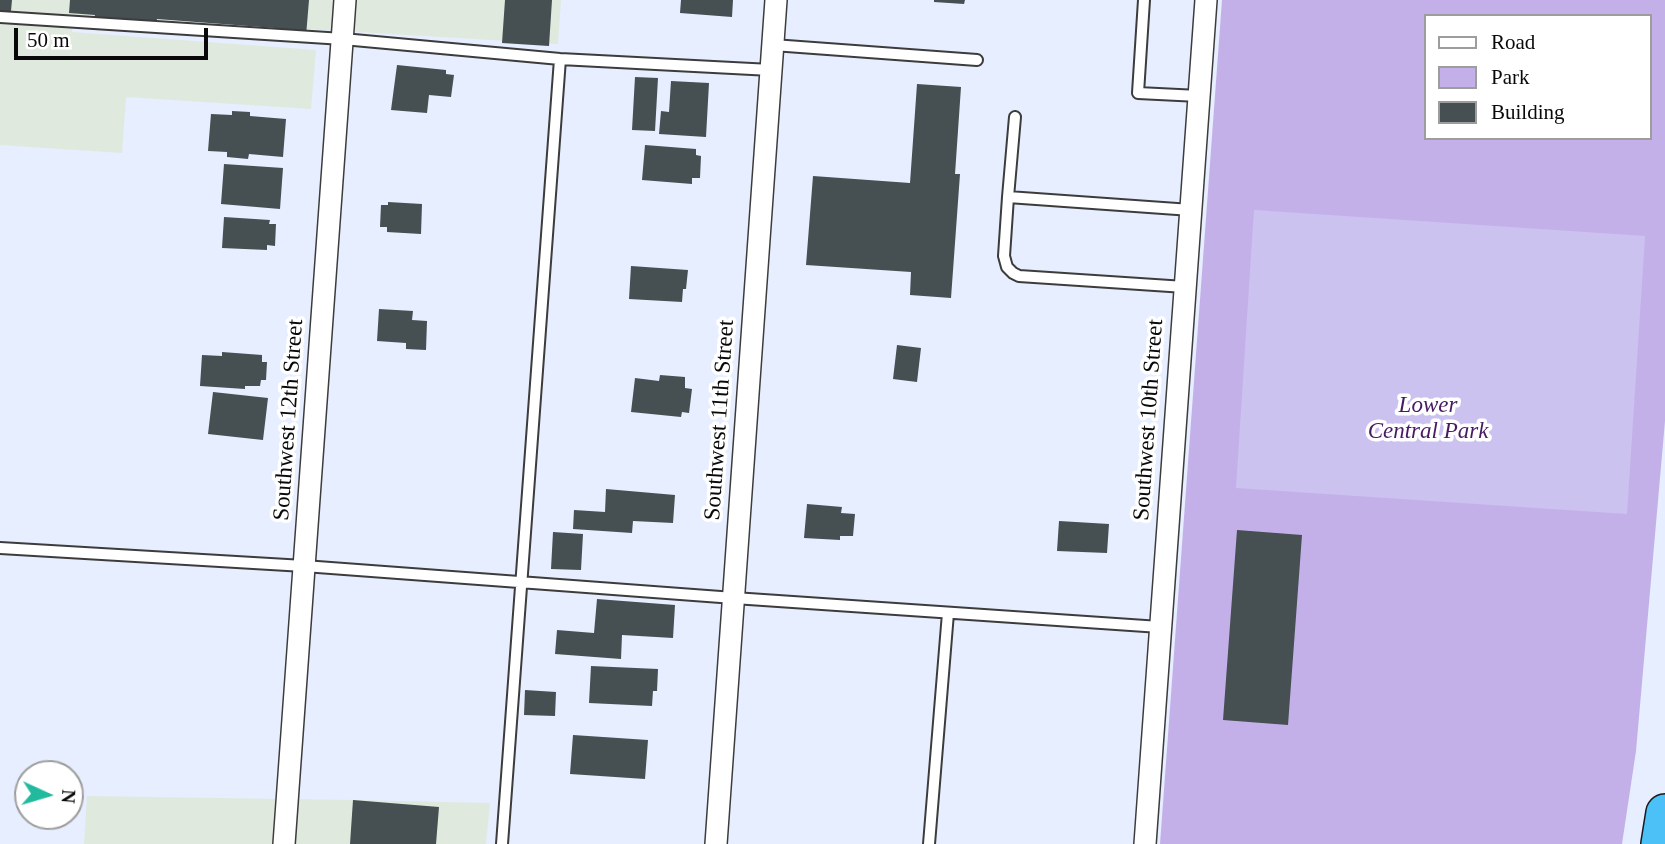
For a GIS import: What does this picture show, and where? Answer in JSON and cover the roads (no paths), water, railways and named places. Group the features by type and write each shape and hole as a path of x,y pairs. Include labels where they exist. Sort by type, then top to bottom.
{"highway":[{"path":"1660,844 1665,813"}],"street":[{"name":"Southwest 12th Street","path":"285,844 345,0"},
{"name":"Southwest 11th Street","path":"716,844 776,0"},
{"name":"Southwest 10th Street","path":"1144,844 1206,0"}],"lane":[{"path":"1144,0 1139,93 1199,96"},
{"path":"0,17 343,39 560,59 771,70"},
{"path":"773,46 977,60"},
{"path":"502,844 560,59"},
{"path":"1014,117 1004,256 1007,267 1013,273 1019,276 1185,287"},
{"path":"1009,197 1191,210"},
{"path":"0,548 304,566 1160,627"},
{"path":"929,844 948,612"}],"park label":[{"name":"Lower Central Park","path":"1428,419"}]}
